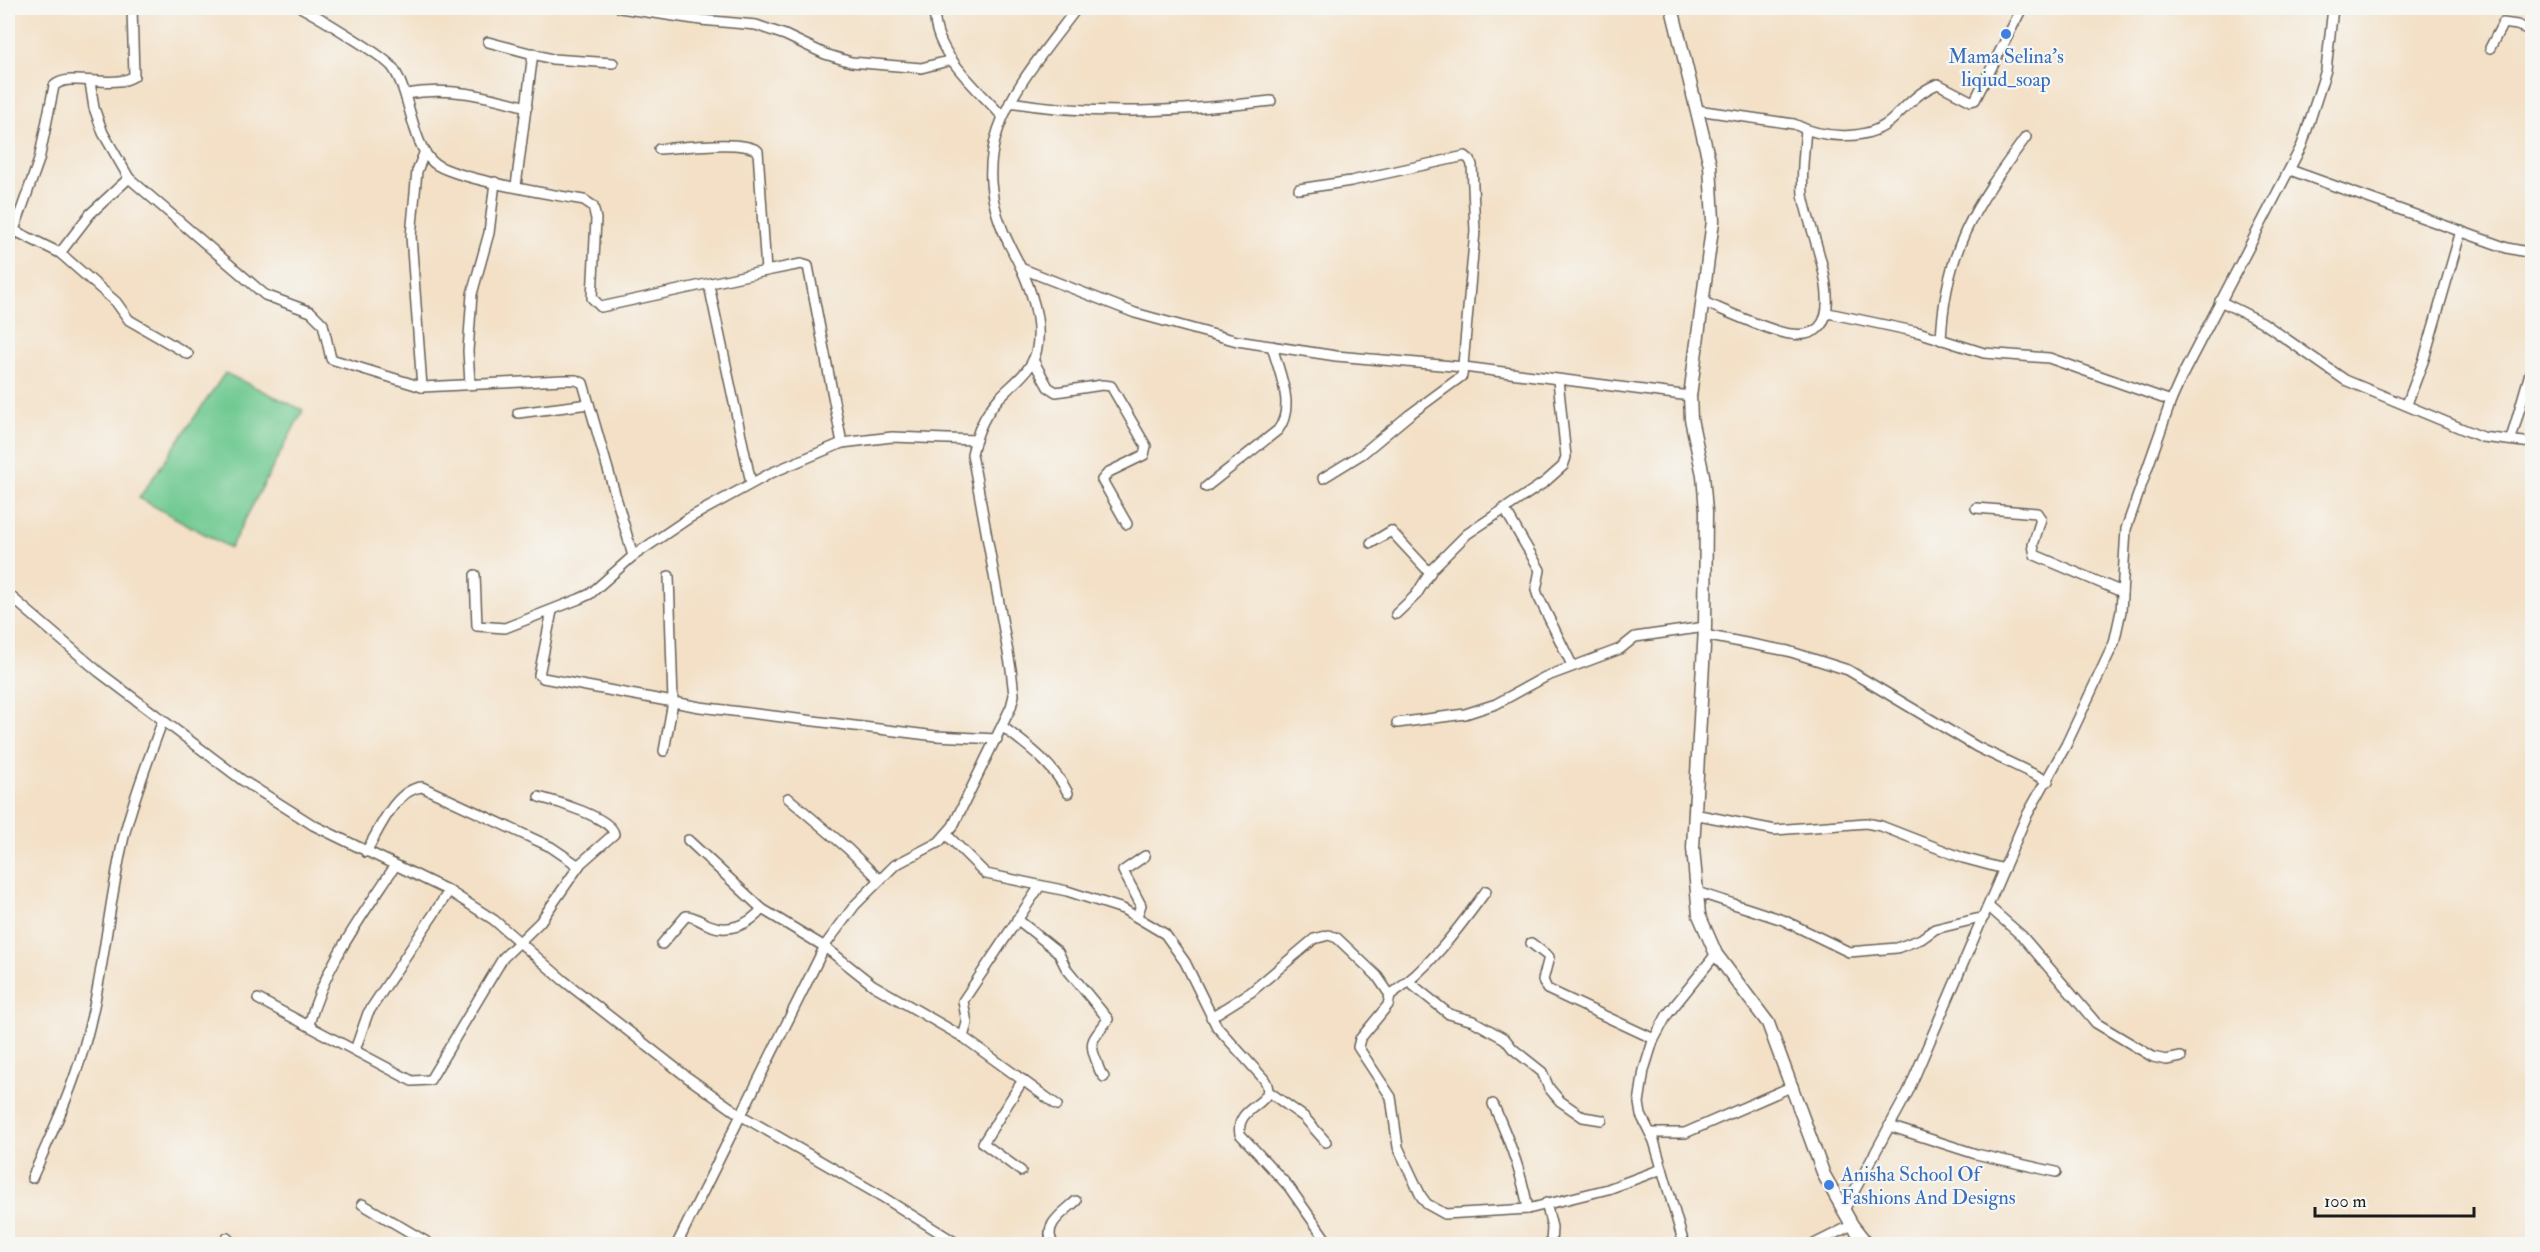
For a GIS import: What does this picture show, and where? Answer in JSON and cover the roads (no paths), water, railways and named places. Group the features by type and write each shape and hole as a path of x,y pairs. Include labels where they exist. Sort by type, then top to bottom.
{"street":[{"path":"8,247 39,160 54,86 64,80 90,82 127,80 134,76 132,8"},
{"path":"302,8 388,62 406,94 425,151 433,163 447,170 495,182 584,200 593,206 596,219 592,298 597,305 601,307 801,264 808,266 842,443"},
{"path":"620,8 701,20 756,25 785,35 825,54 851,62 921,68 952,60"},
{"path":"935,8 936,27 952,60 1002,116"},
{"path":"677,1245 825,947 855,905 895,865 947,836 997,739 1014,695 972,454 989,411 1025,373 1033,360 1037,348 1038,328 1023,269 1003,231 990,175 1002,116 1030,66 1077,8"},
{"path":"1672,8 1710,165 1713,221 1690,396 1690,419 1702,475 1706,512 1705,631 1693,848 1699,915 1716,954 1768,1023 1824,1175 1852,1225 1867,1245"},
{"path":"1697,110 1794,124 1806,130 1850,135 1879,130 1903,108 1938,84 1971,101 1976,100 2022,8"},
{"path":"1844,1210 1908,1092 2026,817 2048,781 2114,644 2122,592 2126,529 2171,400 2220,301 2290,170 2306,134 2326,70 2333,8"},
{"path":"2490,48 2503,23 2517,24 2532,31"},
{"path":"488,42 552,59 613,63"},
{"path":"516,186 533,53"},
{"path":"90,82 94,108 103,133 129,178 265,295 311,312 323,324 331,359 422,387 470,383 576,380 583,383 633,556"},
{"path":"406,94 433,89 483,96 527,107"},
{"path":"1010,102 1056,110 1148,111 1195,110 1271,101"},
{"path":"1701,301 1790,334 1817,330 1825,321 1828,313 1823,274 1803,194 1806,130"},
{"path":"1941,340 1942,304 1954,258 1970,219 2026,136"},
{"path":"659,149 724,146 752,147 758,151 766,271"},
{"path":"422,387 411,236 417,171 425,151"},
{"path":"1299,189 1351,181 1465,156 1470,160 1475,231 1464,367 1461,379 1409,414 1362,454 1323,478"},
{"path":"2290,170 2507,248 2532,253"},
{"path":"60,253 90,214 129,178"},
{"path":"470,383 468,351 472,294 489,233 495,182"},
{"path":"15,231 60,253 116,302 129,320 188,354"},
{"path":"2407,404 2424,359 2462,231"},
{"path":"1023,269 1135,313 1237,341 1336,356 1464,367 1690,396"},
{"path":"709,285 751,483"},
{"path":"2220,301 2262,322 2346,380 2482,437 2532,443"},
{"path":"1828,313 1918,332 1984,353 2049,358 2171,400"},
{"path":"1206,487 1278,430 1285,421 1288,408 1272,346"},
{"path":"1033,360 1048,387 1056,392 1102,385 1112,386 1135,425 1146,446 1144,455 1109,472 1102,480 1127,524"},
{"path":"2511,439 2532,366"},
{"path":"1396,614 1416,596 1430,573 1467,534 1545,482 1565,463 1558,380"},
{"path":"518,413 590,404"},
{"path":"475,575 477,626 505,628 590,594 633,556 689,518 751,483 842,443 892,437 976,440"},
{"path":"1504,508 1540,570 1536,590 1538,596 1572,665"},
{"path":"1976,508 2037,513 2041,519 2032,544 2035,555 2122,592"},
{"path":"1371,543 1391,531 1430,573"},
{"path":"664,751 673,702 669,576"},
{"path":"8,594 99,672 242,780 296,815 366,852 449,891 494,920 563,980 687,1077 742,1116 881,1196 958,1245"},
{"path":"552,611 540,677 673,702 936,736 997,739"},
{"path":"1397,723 1464,714 1496,704 1545,676 1620,649 1635,637 1705,631 1788,651 1848,670 1977,747 2048,781"},
{"path":"32,1178 69,1096 84,1046 97,996 125,833 136,792 163,720"},
{"path":"1002,727 1046,762 1059,776 1068,793"},
{"path":"366,852 400,798 409,790 422,787 551,847 579,866"},
{"path":"258,999 412,1081 430,1080 502,958 540,922 579,866 615,831 570,805 540,797"},
{"path":"788,798 880,880"},
{"path":"1694,814 1775,830 1866,823 1881,826 1963,858 2004,869"},
{"path":"947,836 986,874 1067,891 1137,916 1165,934 1185,962 1217,1027 1264,1079 1269,1092 1304,1117 1326,1142"},
{"path":"688,840 762,909 825,947 873,985 963,1037 1057,1105"},
{"path":"1137,916 1141,905 1123,870 1145,856"},
{"path":"309,1025 314,1006 340,950 395,866"},
{"path":"963,1037 967,1023 963,1001 1040,886"},
{"path":"355,1050 368,1013 449,891"},
{"path":"1486,891 1458,929 1409,982 1390,995 1388,1005 1360,1039 1358,1047 1391,1097 1398,1147 1421,1196 1434,1209 1444,1214 1527,1209 1608,1189 1662,1169"},
{"path":"1697,892 1783,920 1849,952 1897,948 1921,939 1935,928 1984,916"},
{"path":"1989,907 2022,936 2096,1023 2153,1057 2166,1060 2181,1057"},
{"path":"662,944 686,916 710,926 728,929 747,923 762,909"},
{"path":"1017,919 1058,952 1066,968 1108,1019 1092,1042 1090,1050 1099,1072 1104,1077"},
{"path":"1211,1017 1251,992 1321,935 1337,938 1377,976 1390,995"},
{"path":"1531,943 1549,957 1543,980 1547,989 1654,1039"},
{"path":"1683,1245 1662,1169 1650,1133 1641,1115 1639,1103 1644,1070 1654,1039 1667,1015 1716,954"},
{"path":"1409,982 1449,1014 1473,1021 1505,1039 1513,1049 1542,1072 1549,1088 1560,1101 1583,1117 1602,1120"},
{"path":"1021,1171 983,1143 1023,1080"},
{"path":"1650,1133 1685,1133 1793,1086"},
{"path":"1269,1092 1241,1118 1238,1125 1240,1134 1289,1187 1329,1245"},
{"path":"1493,1104 1525,1190 1527,1209"},
{"path":"1889,1126 1976,1154 2056,1172"},
{"path":"1053,1245 1050,1227 1076,1201"},
{"path":"1546,1203 1552,1227 1551,1245"},
{"path":"362,1204 430,1245"},
{"path":"1814,1245 1852,1225"}],"place":[{"name":"Mama Selina's liqiud_soap","path":"2006,34"},
{"name":"Anisha School Of Fashions And Designs","path":"1829,1185"}]}
